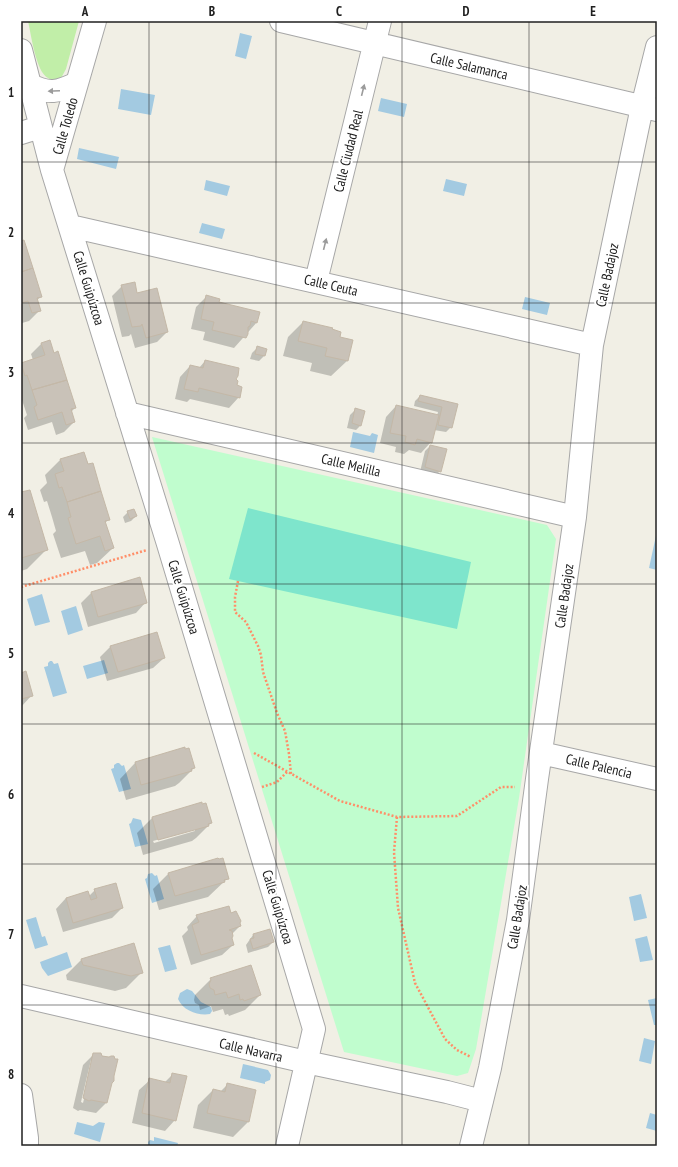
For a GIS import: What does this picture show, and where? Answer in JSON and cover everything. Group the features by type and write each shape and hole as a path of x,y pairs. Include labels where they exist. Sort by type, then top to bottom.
{"street":[{"name":"Calle Toledo","path":"52,170 95,21"},
{"name":"Calle Salamanca","path":"281,21 650,108"},
{"name":"Calle Ciudad Real","path":"316,282 380,21"},
{"name":"Calle Badajoz","path":"471,1146 490,1068 518,920 535,788 575,517 592,345 650,108 657,47"},
{"name":"Calle Guipúzcoa","path":"21,50 29,84 31,130 52,170 70,226 168,544 314,1029 287,1146"},
{"name":"Calle Toledo","path":"29,84 50,92 62,90 78,83"},
{"name":"Calle Ceuta","path":"70,226 592,345"},
{"name":"Calle Melilla","path":"127,413 575,517"},
{"name":"Calle Palencia","path":"541,753 657,780"},
{"name":"Calle Navarra","path":"21,996 482,1101"},
{"path":"21,1095 27,1146"}],"path":[{"path":"21,588 168,544"},
{"path":"238,581 235,597 235,612 246,622 261,655 264,672 277,713 285,730 291,774"},
{"path":"225,734 263,759 340,801 397,817 457,816 501,787 535,788"},
{"path":"261,788 277,782 287,772"},
{"path":"397,817 394,852 398,908 415,983 445,1039 457,1050 490,1068"}],"green space":[{"path":"28,21 79,21 66,69 60,80 50,79 40,68"},
{"path":"152,437 547,525 556,539 519,798 476,1049 468,1073 457,1076 344,1052"},
{"path":"248,508 471,562 457,629 229,579"}],"water":[{"path":"240,33 252,36 246,59 235,56"},
{"path":"121,89 155,95 151,115 118,109"},
{"path":"381,98 407,104 404,117 378,111"},
{"path":"79,148 119,157 116,169 77,159"},
{"path":"446,179 467,184 464,196 443,191"},
{"path":"206,180 230,186 227,196 204,190"},
{"path":"202,223 225,229 222,239 199,233"},
{"path":"525,297 550,303 547,315 522,309"},
{"path":"353,432 370,436 372,433 378,435 374,453 350,447"},
{"path":"657,531 657,570 649,568"},
{"path":"42,594 50,622 35,626 27,599"},
{"path":"76,606 83,630 68,635 61,611"},
{"path":"104,660 108,673 87,679 83,666"},
{"path":"50,661 54,664 58,663 67,693 53,697 44,667 48,666"},
{"path":"117,763 122,766 124,765 131,789 119,792 111,769 114,768 114,765"},
{"path":"133,818 141,820 148,844 135,847 129,824"},
{"path":"152,873 155,876 157,875 164,899 152,903 145,879 147,878 148,874"},
{"path":"641,894 647,918 634,921 629,897"},
{"path":"36,917 42,937 45,936 48,945 35,949 26,920"},
{"path":"647,936 653,960 640,962 635,939"},
{"path":"170,945 177,969 165,972 158,948"},
{"path":"67,952 72,967 48,976 42,968 40,962"},
{"path":"187,989 192,991 201,1002 211,1007 212,1011 210,1014 192,1012 187,1010 180,1003 178,999 180,993"},
{"path":"657,998 657,1025 654,1025 648,1000"},
{"path":"644,1038 655,1041 651,1064 639,1061"},
{"path":"243,1064 268,1070 271,1075 270,1080 265,1082 265,1084 240,1078"},
{"path":"650,1113 657,1115 657,1131 646,1128"},
{"path":"77,1122 93,1126 99,1122 105,1123 100,1142 74,1134"},
{"path":"154,1137 178,1143 177,1146 148,1146 148,1142 150,1140 154,1141"}],"building":[{"path":"24,240 33,268 21,272 21,241"},
{"path":"33,268 42,297 37,298 41,311 32,313 28,301 21,303 21,272"},
{"path":"135,282 137,293 157,288 168,332 146,338 142,324 141,326 132,327 121,285"},
{"path":"206,295 220,299 219,302 260,312 257,323 251,321 246,338 212,330 214,322 201,319"},
{"path":"303,321 333,328 332,329 341,332 340,337 353,340 348,361 325,356 327,348 298,341"},
{"path":"50,340 54,353 58,351 67,380 32,390 27,375 25,376 21,363 45,355 41,343"},
{"path":"257,346 267,349 265,356 255,354"},
{"path":"205,360 239,368 236,379 238,381 237,385 242,387 240,398 199,388 198,392 184,389 190,365 203,368"},
{"path":"67,380 76,408 71,409 75,422 66,425 62,412 38,420 34,407 37,405 32,390"},
{"path":"420,395 458,404 452,428 438,425 442,407 418,401"},
{"path":"396,405 439,415 432,443 417,439 415,445 405,442 406,436 390,433"},
{"path":"355,408 365,411 361,426 352,423"},
{"path":"430,445 447,449 441,472 425,467"},
{"path":"84,452 88,464 93,463 101,491 67,502 62,487 59,488 55,474 64,471 60,459"},
{"path":"30,490 48,550 21,558 21,492"},
{"path":"101,491 110,520 105,521 114,548 105,551 100,536 76,544 68,518 71,517 67,502"},
{"path":"134,509 137,516 130,519 127,511"},
{"path":"140,577 147,603 98,617 91,592"},
{"path":"157,632 165,658 118,672 110,646"},
{"path":"26,671 33,696 21,699 21,673"},
{"path":"185,747 185,749 189,748 195,768 191,769 192,771 141,785 135,762"},
{"path":"202,802 202,804 206,803 212,823 208,824 209,826 158,840 152,817"},
{"path":"218,858 223,858 229,879 224,880 225,882 175,896 168,873"},
{"path":"116,883 123,908 73,923 66,898 88,891 91,900 97,898 94,889"},
{"path":"229,906 231,913 236,911 241,921 241,926 229,930 232,931 234,945 201,955 192,925 199,922 196,915"},
{"path":"270,929 274,942 253,949 250,939 254,938 253,934"},
{"path":"134,943 143,973 131,976 83,965 81,959"},
{"path":"251,965 261,995 244,1001 243,999 240,1000 239,994 228,998 226,992 215,995 214,990 210,988 210,978"},
{"path":"93,1053 101,1053 102,1056 109,1057 114,1056 115,1059 118,1059 114,1081 112,1083 107,1103 91,1100 89,1101 83,1098"},
{"path":"172,1073 187,1076 176,1121 142,1113 149,1078 170,1083"},
{"path":"227,1083 256,1090 249,1122 207,1113 213,1089 225,1092"}]}
